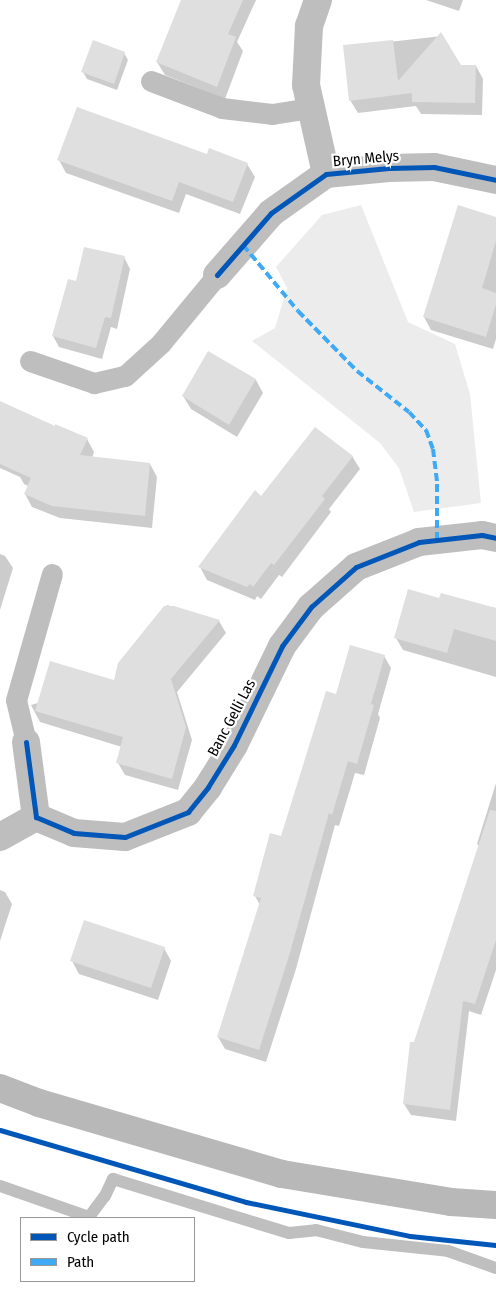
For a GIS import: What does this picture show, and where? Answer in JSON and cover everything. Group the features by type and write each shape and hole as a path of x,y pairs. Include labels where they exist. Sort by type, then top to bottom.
{"main road":[{"path":"0,1088 39,1103 282,1174 452,1202 496,1205"},
{"path":"0,1098 39,1103"}],"street":[{"path":"318,0 309,26 306,85 326,174"},
{"name":"Bryn Melys","path":"217,275 271,213 326,174 389,168 434,167 496,180"},
{"name":"Banc Gelli Las","path":"36,817 74,833 125,837 188,812 208,787 234,745 282,646 311,607 349,573 356,567 419,542 482,535 496,538"},
{"path":"0,837 36,817 26,742"}],"lane":[{"path":"151,81 222,108 272,114 311,108"},
{"name":"Bryn Melys","path":"30,361 94,383 125,376 161,343 217,275"},
{"path":"26,742 16,700 52,574"}],"shaded area":[{"path":"361,205 408,322 455,344 470,394 481,503 414,512 399,468 380,443 252,341 275,328 287,288 276,267 322,215"}],"building":[{"path":"181,0 243,0 228,34 236,37 217,87 156,62"},
{"path":"441,32 461,65 476,65 475,103 412,102 412,93 349,101 343,45 393,40 398,81"},
{"path":"93,40 125,52 114,84 81,72"},
{"path":"77,107 207,154 209,148 248,163 233,202 179,182 172,201 57,160"},
{"path":"458,205 496,217 496,241 482,288 496,293 496,304 486,337 423,317"},
{"path":"84,247 125,256 111,318 105,317 96,348 52,336 68,279 76,281"},
{"path":"208,351 256,379 229,425 182,396"},
{"path":"0,401 55,426 55,424 88,438 80,455 150,463 145,516 52,506 24,494 31,478 0,464"},
{"path":"315,427 353,456 322,496 325,499 274,565 271,563 253,587 250,584 247,587 198,567 255,490 261,496"},
{"path":"408,589 439,598 441,593 496,608 496,641 454,629 447,653 394,638"},
{"path":"164,606 174,606 220,620 171,679 186,727 172,779 116,763 123,737 35,711 50,661 114,680 118,663"},
{"path":"350,645 385,655 371,704 374,705 357,764 348,761 332,815 329,813 289,956 259,1050 217,1037 261,898 253,896 270,833 281,836 326,691 336,694"},
{"path":"490,810 496,811 496,940 475,1004 463,1001 450,1110 403,1104 410,1042 414,1042"},
{"path":"84,920 165,947 151,988 70,961"}],"waterway":[{"path":"0,1186 89,1217 105,1196 113,1179 289,1233 316,1230 363,1242 448,1251 496,1268"}],"marked path":[{"path":"243,245 298,311 357,371 409,412 426,430 433,449 437,484 437,540"}],"cycle path":[{"path":"217,275 271,213 326,174 389,168 434,167 496,180"},
{"path":"26,742 36,817 74,833 125,837 188,812 208,787 234,745 282,646 311,607 356,567 419,542 482,535 496,538"},
{"path":"0,1130 246,1202 410,1236 496,1245"}]}
